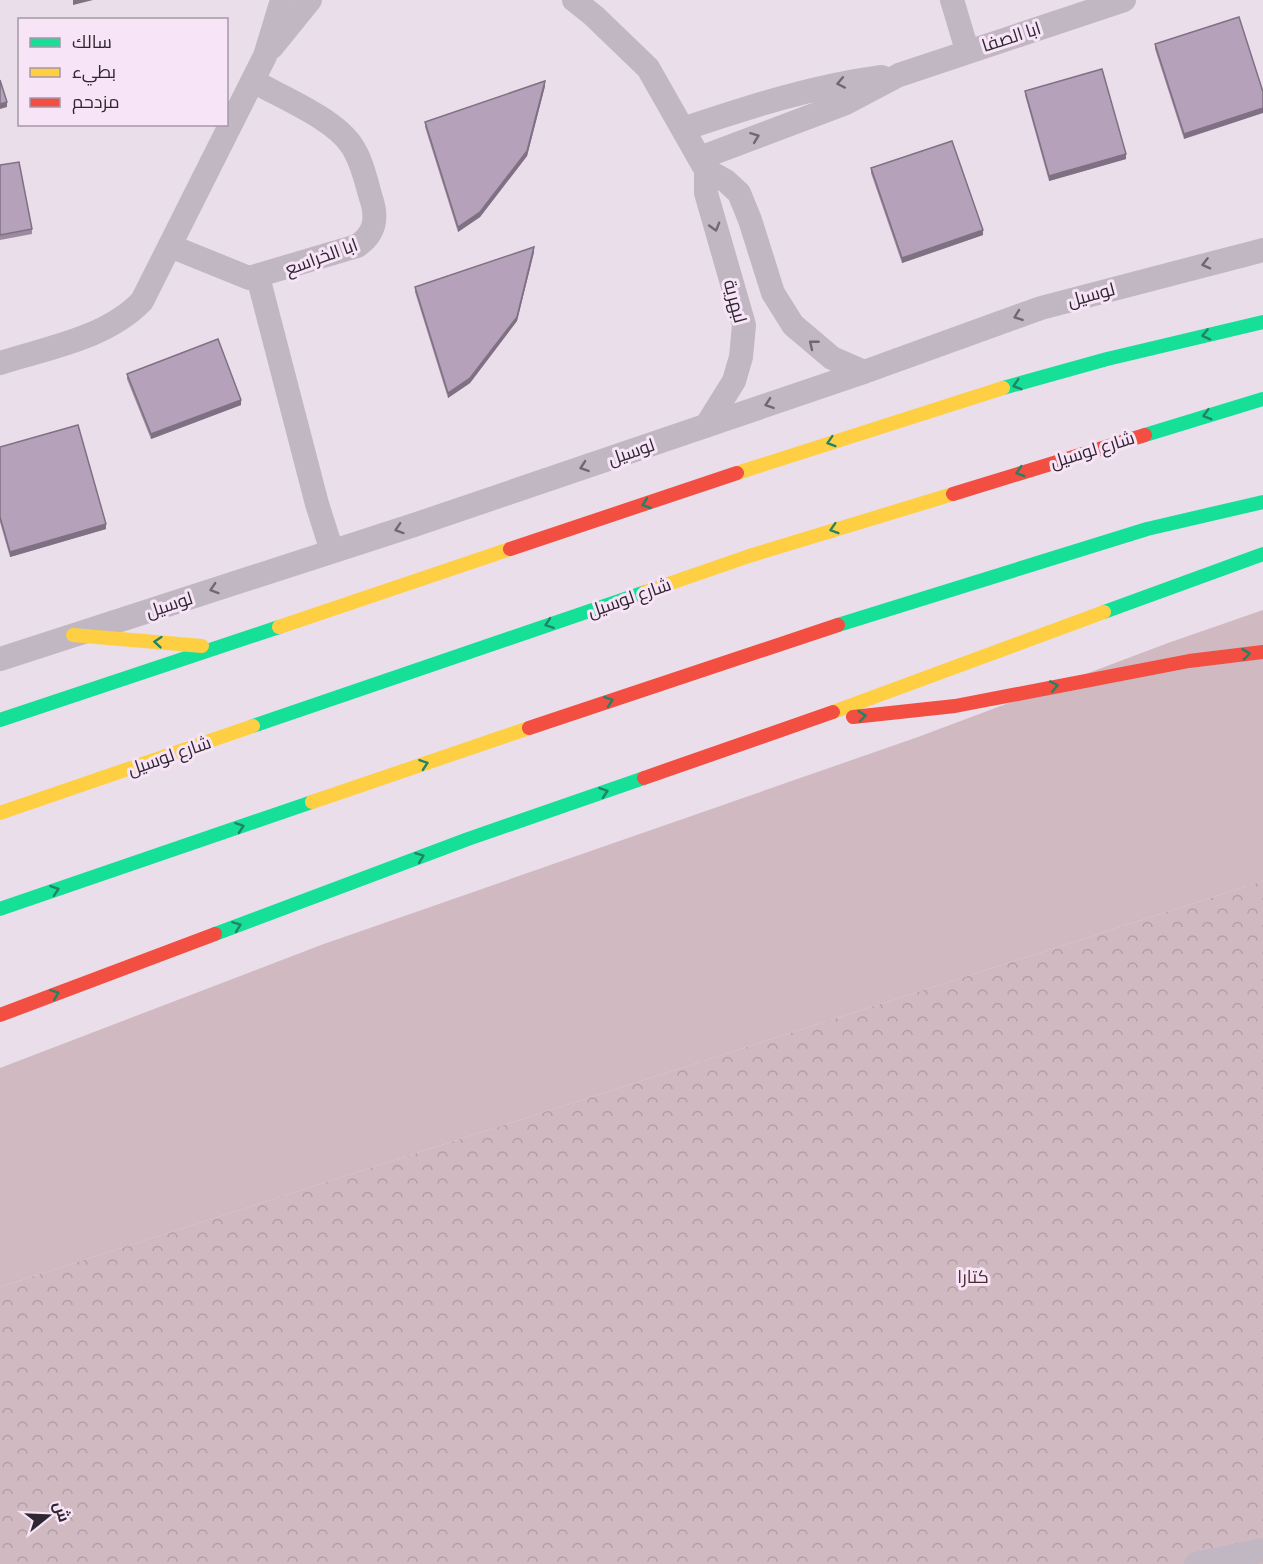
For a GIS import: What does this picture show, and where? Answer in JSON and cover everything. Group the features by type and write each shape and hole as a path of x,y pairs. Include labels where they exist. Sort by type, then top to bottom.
{"highway":[{"path":"0,720 868,431 1057,372 1154,346 1263,322"},
{"name":"شارع لوسيل","path":"0,813 749,556 1263,399"},
{"path":"0,909 784,641 1147,529 1263,502"},
{"path":"0,1015 468,839 804,722 1263,554"},
{"path":"73,635 216,647"},
{"path":"804,722 955,706 1189,661 1263,652"}],"street":[{"path":"0,363 119,322 142,301 265,56 282,0"},
{"path":"265,56 310,0"},
{"name":"لبهرية","path":"574,0 648,68 703,164 739,193 773,293 793,325 832,358 864,372"},
{"path":"952,0 968,50"},
{"name":"ابا الصفا","path":"703,164 846,103 899,75 968,50 1124,0"},
{"name":"ابا الصفا","path":"683,129 778,97 844,82 899,75"},
{"name":"ابا الخراسع","path":"170,246 239,276 258,277 357,246 367,239 373,230 375,217 358,157 343,134 253,81"},
{"name":"لبهرية","path":"703,164 706,193 744,325 741,357 734,381 706,426"},
{"name":"لوسيل","path":"0,659 706,426 1041,308 1263,250"},
{"path":"258,277 317,504 332,551"},
{"path":"1196,1564 1263,1550"}],"green space":[{"path":"1263,610 1263,881 0,1287 0,1068 321,945 918,737 1168,643"},
{"name":"كتارا","path":"1263,881 1263,1564 0,1564 0,1287"}],"building":[{"path":"1239,17 1263,92 1263,108 1184,134 1155,44"},
{"path":"1102,69 1126,154 1049,176 1025,91"},
{"path":"0,80 7,102 0,104"},
{"path":"545,81 527,151 480,212 458,227 425,122"},
{"path":"952,141 983,230 902,258 871,168"},
{"path":"19,162 32,229 0,235 0,165"},
{"path":"534,247 517,317 470,378 448,393 415,287"},
{"path":"218,339 241,400 151,434 127,374"},
{"path":"78,425 106,524 10,552 0,517 0,447"}],"traffic: fast":[{"path":"1003,388 1107,359 1263,322"},
{"path":"1145,435 1263,399"},
{"path":"838,625 1147,529 1263,502"},
{"path":"1104,612 1263,554"},
{"path":"253,726 645,592"},
{"path":"0,720 279,627"},
{"path":"215,934 468,839 644,778"},
{"path":"0,909 312,802"}],"traffic: slow":[{"path":"737,473 1003,388"},
{"path":"645,592 749,556 953,494"},
{"path":"279,627 510,549"},
{"path":"833,712 1104,612"},
{"path":"73,635 202,646"},
{"path":"0,813 253,726"},
{"path":"312,802 529,728"}],"traffic: jam":[{"path":"953,494 1145,435"},
{"path":"510,549 737,473"},
{"path":"529,728 838,625"},
{"path":"853,717 955,706 1189,661 1263,652"},
{"path":"644,778 833,712"},
{"path":"0,1015 215,934"}]}
